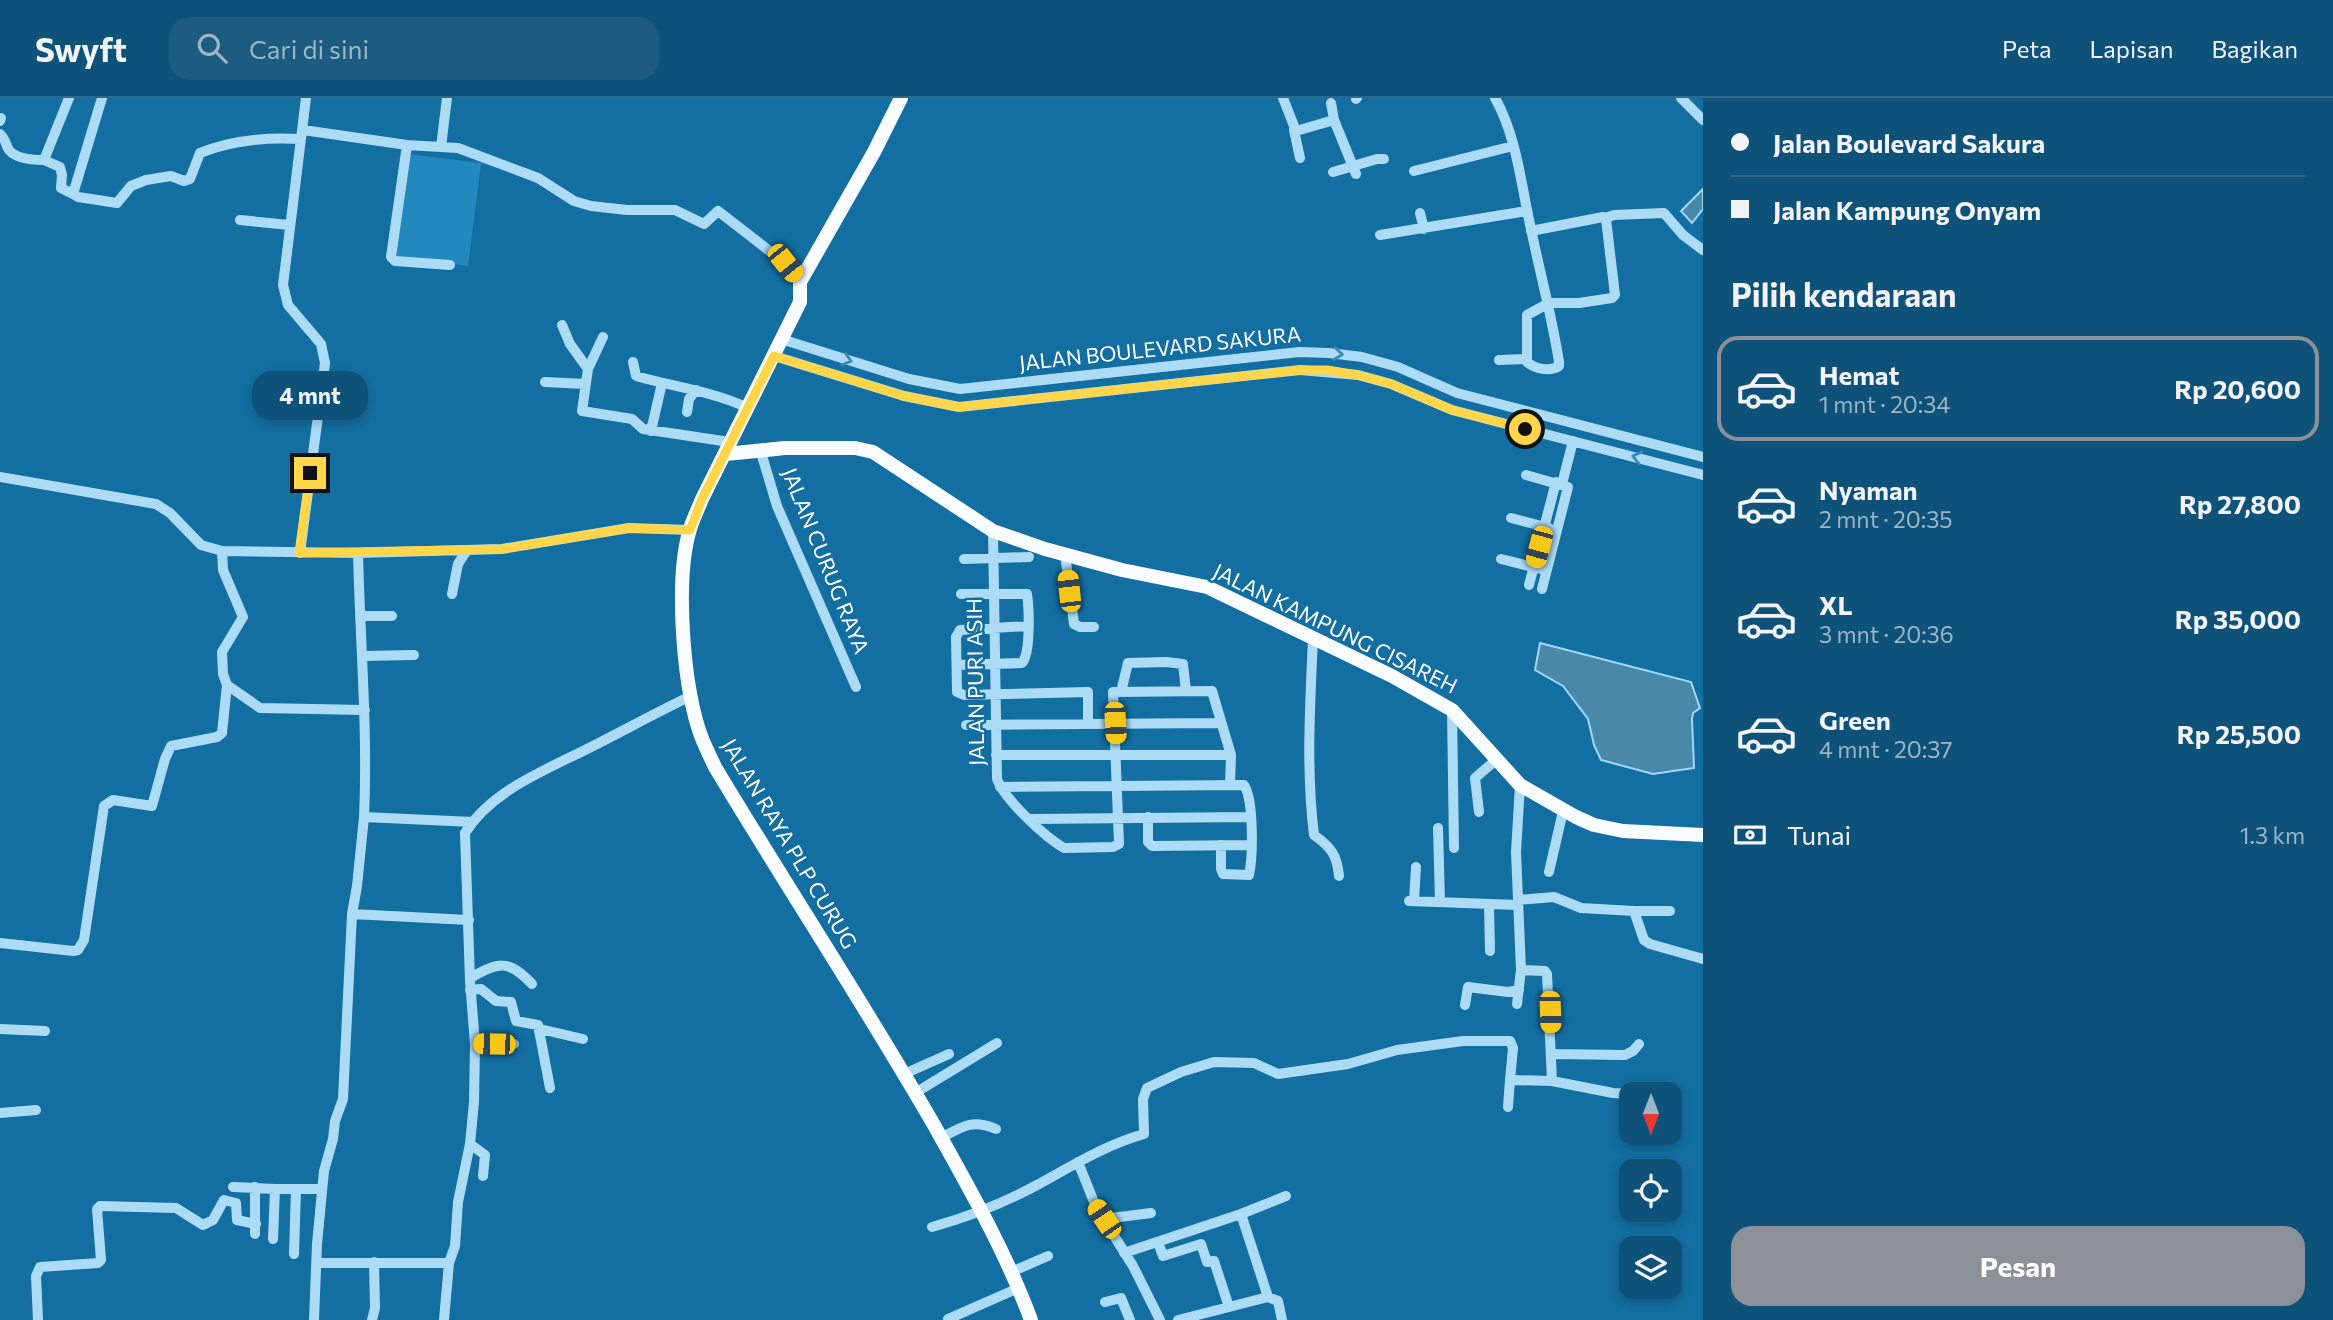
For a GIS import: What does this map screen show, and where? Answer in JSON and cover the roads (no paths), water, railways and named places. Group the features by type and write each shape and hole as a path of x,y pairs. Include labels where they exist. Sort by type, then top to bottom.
{"main road":[{"name":"JALAN RAYA PLP CURUG","path":"901,98 874,152 800,282 800,302 702,499 690,530 684,570 683,610 691,696 698,728 716,767 941,1138 981,1211 1031,1320"},
{"name":"JALAN KAMPUNG CISAREH","path":"728,450 855,448 873,452 993,531 1030,545 1122,570 1206,587 1392,676 1452,710 1520,785 1563,811 1594,825 1608,828 1703,835"}],"street":[{"path":"44,160 69,98"},
{"path":"73,194 102,98"},
{"path":"299,553 325,363 321,345 288,305 283,273 306,98"},
{"path":"441,146 447,98"},
{"path":"1283,98 1300,158"},
{"path":"1495,98 1507,119 1549,303 1559,366 1554,369 1534,367 1527,362 1527,315 1549,303 1579,303 1612,298 1615,295 1605,218"},
{"path":"1681,98 1703,120"},
{"path":"1331,103 1334,120 1355,170"},
{"path":"1294,130 1334,120"},
{"path":"0,134 9,150 17,156 44,160 60,167 61,188 66,192 78,197 117,204 131,186 146,180 171,176 184,181 190,179 200,153 223,144 302,135 458,149 538,178 574,201 591,206 626,210 675,210 705,224 718,211 785,263 800,282"},
{"path":"407,145 391,257 395,261 450,265"},
{"path":"1414,171 1513,146"},
{"path":"1332,172 1355,170 1384,159"},
{"path":"1380,235 1527,211"},
{"path":"1531,231 1660,211 1683,235 1703,250"},
{"path":"1420,213 1424,229"},
{"path":"240,220 289,225"},
{"path":"562,325 570,345 588,369"},
{"path":"603,337 588,369 582,411 632,419 643,429 651,431 723,441 728,450"},
{"name":"JALAN BOULEVARD SAKURA","path":"782,339 909,379 960,389 1299,352 1362,357 1398,367 1431,383 1481,399 1703,457"},
{"name":"JALAN BOULEVARD SAKURA","path":"774,356 904,396 959,407 1300,370 1327,370 1391,384 1424,400 1477,416 1703,475"},
{"path":"1499,360 1527,359"},
{"path":"633,362 636,376 727,398 748,408"},
{"path":"1092,375 1094,393"},
{"path":"545,383 585,384"},
{"path":"651,431 662,383"},
{"path":"687,412 690,397 696,390"},
{"path":"1477,416 1481,399"},
{"path":"1529,585 1544,527 1573,441"},
{"name":"JALAN CURUG RAYA","path":"760,449 777,506 856,687"},
{"path":"1526,475 1559,483 1569,489 1542,589"},
{"path":"0,477 162,506 201,545 222,551 358,553 502,549 629,528 690,530"},
{"path":"1511,518 1558,530"},
{"name":"JALAN PURI ASIH","path":"993,531 997,779 1000,787 1030,819 1064,848 1119,844 1115,723 1117,692"},
{"path":"452,594 458,564 467,550"},
{"path":"0,943 73,951 82,946 104,806 113,800 152,806 171,746 216,737 222,733 227,685 223,674 222,652 243,617 223,570 222,551"},
{"path":"314,1320 322,1189 342,1099 352,914 364,817 365,710 358,553"},
{"path":"1065,554 1074,624 1094,627"},
{"path":"964,559 1029,557"},
{"path":"1501,559 1547,571"},
{"path":"957,665 1018,664 1025,661 1028,626 1027,594 961,594"},
{"path":"360,617 392,616"},
{"path":"1028,626 960,630 957,633 957,692 1088,692 1088,724"},
{"path":"1313,639 1310,738 1314,835 1329,845 1334,853 1339,876"},
{"path":"363,656 414,655"},
{"path":"1186,691 1183,664 1166,662 1126,664 1117,692 1212,691 1231,755 1230,784"},
{"path":"227,685 260,708 365,710"},
{"path":"444,1320 449,1263 456,1246 458,1202 470,1144 475,1044 470,990 465,834 473,822 499,797 536,774 691,696"},
{"path":"1452,710 1454,848"},
{"path":"966,725 1221,723"},
{"path":"996,755 1231,755"},
{"path":"1479,812 1475,778 1496,760"},
{"path":"1517,1004 1521,971 1516,852 1520,785"},
{"path":"1000,787 1246,786 1250,817 1250,874 1223,874 1221,845"},
{"path":"1549,872 1563,811"},
{"path":"364,817 473,822"},
{"path":"1148,817 1149,842 1152,846 1251,845"},
{"path":"1030,819 1250,817"},
{"path":"1438,828 1440,902"},
{"path":"1416,867 1411,901 1489,904 1518,903 1554,897 1581,908 1670,911"},
{"path":"1489,904 1490,951"},
{"path":"1634,911 1644,940 1703,959"},
{"path":"352,914 365,917 469,920"},
{"path":"470,978 494,966 502,966 518,970 532,984"},
{"path":"1521,971 1545,971 1547,974 1552,1081"},
{"path":"1465,1005 1468,987 1508,992 1519,990"},
{"path":"470,990 481,989 496,1000 511,1002 516,1021 536,1023 540,1029 550,1088"},
{"path":"0,1029 45,1031"},
{"path":"540,1029 583,1039"},
{"path":"932,1227 981,1211 1101,1149 1144,1134 1143,1099 1147,1088 1181,1072 1214,1062 1254,1063 1278,1074 1348,1063 1424,1046 1463,1041 1510,1041 1513,1048 1508,1107"},
{"path":"915,1093 997,1043"},
{"path":"475,1044 514,1044"},
{"path":"1552,1054 1625,1055 1639,1044"},
{"path":"904,1074 949,1054"},
{"path":"1510,1080 1552,1081 1619,1093"},
{"path":"0,1113 36,1110"},
{"path":"941,1138 963,1126 973,1124 982,1123 996,1129"},
{"path":"470,1144 485,1155 483,1175"},
{"path":"1078,1162 1096,1207 1160,1320"},
{"path":"233,1187 322,1189"},
{"path":"38,1320 36,1276 40,1267 97,1263 101,1260 97,1209 100,1206 176,1209 203,1225 213,1220 224,1200 233,1200 236,1202 237,1220 256,1229 255,1187"},
{"path":"274,1239 275,1189"},
{"path":"294,1254 296,1189"},
{"path":"1124,1253 1286,1196"},
{"path":"1104,1219 1151,1213"},
{"path":"1241,1214 1268,1297"},
{"path":"1158,1242 1163,1256 1201,1244 1207,1262 1214,1261 1228,1307"},
{"path":"1011,1272 1048,1256"},
{"path":"372,1320 374,1262"},
{"path":"317,1263 449,1263"},
{"path":"948,1319 1014,1290 1018,1291"},
{"path":"1182,1320 1268,1297 1278,1301 1282,1320"},
{"path":"1105,1301 1121,1298 1130,1320"}]}
